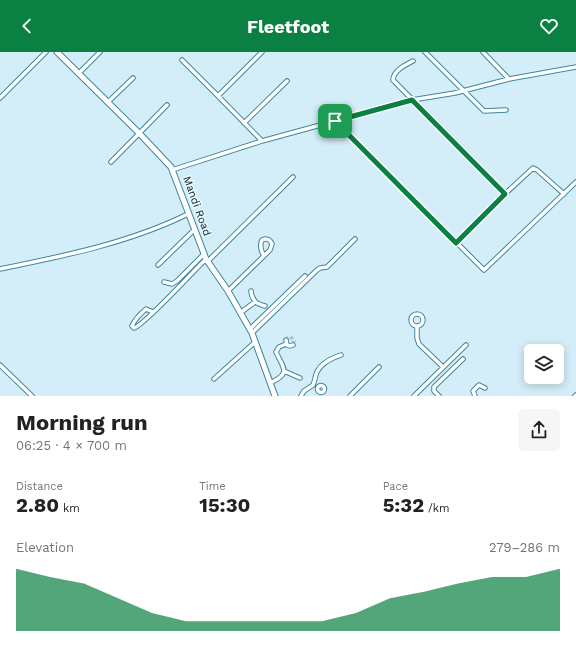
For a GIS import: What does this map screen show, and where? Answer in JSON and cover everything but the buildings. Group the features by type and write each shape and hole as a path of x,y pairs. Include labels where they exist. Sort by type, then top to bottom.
{"street":[{"path":"0,98 46,52"},
{"name":"Mandi Road","path":"57,52 139,133 169,165 206,258 228,291 251,331 274,396"},
{"path":"79,73 100,52"},
{"path":"218,96 262,52"},
{"path":"425,52 484,111 506,110"},
{"path":"483,52 509,79"},
{"path":"182,60 262,141"},
{"path":"413,61 398,70 392,78 393,80 505,194"},
{"path":"172,170 262,141 412,100 464,91 509,79 576,67"},
{"path":"108,102 133,78"},
{"path":"244,123 287,81"},
{"path":"111,162 167,105"},
{"path":"335,121 481,269 484,270 576,182"},
{"path":"456,243 505,194 535,168 564,194"},
{"path":"153,312 146,309 135,319 132,326 134,328 139,326 153,312 206,258 293,177"},
{"path":"0,269 98,247 155,229 188,214"},
{"path":"158,265 194,230"},
{"path":"228,291 264,256 272,247 270,240 267,239 262,240 260,243 261,251 264,256"},
{"path":"251,331 317,270 320,268 325,268 355,239"},
{"path":"164,282 172,284 178,281 206,258"},
{"path":"251,331 305,276"},
{"path":"251,291 255,302 266,306"},
{"path":"240,313 255,302"},
{"path":"417,326 418,343 443,367"},
{"path":"214,380 255,342"},
{"path":"270,383 281,377 284,371 284,365 276,352 279,347 286,342 290,346 293,345"},
{"path":"414,396 466,345"},
{"path":"301,396 313,385 316,374 322,365 330,359 341,355"},
{"path":"439,396 433,390 434,387 464,358"},
{"path":"449,361 455,367"},
{"path":"0,365 32,396"},
{"path":"350,396 379,367"},
{"path":"284,371 300,378"},
{"path":"313,385 317,388"},
{"path":"475,396 473,392 477,387 481,385 485,388"}],"tunnel":[{"path":"286,340 289,337 292,338 294,341 293,345"}],"route":[{"path":"412,100 505,194 456,243 335,121 412,100"}]}
